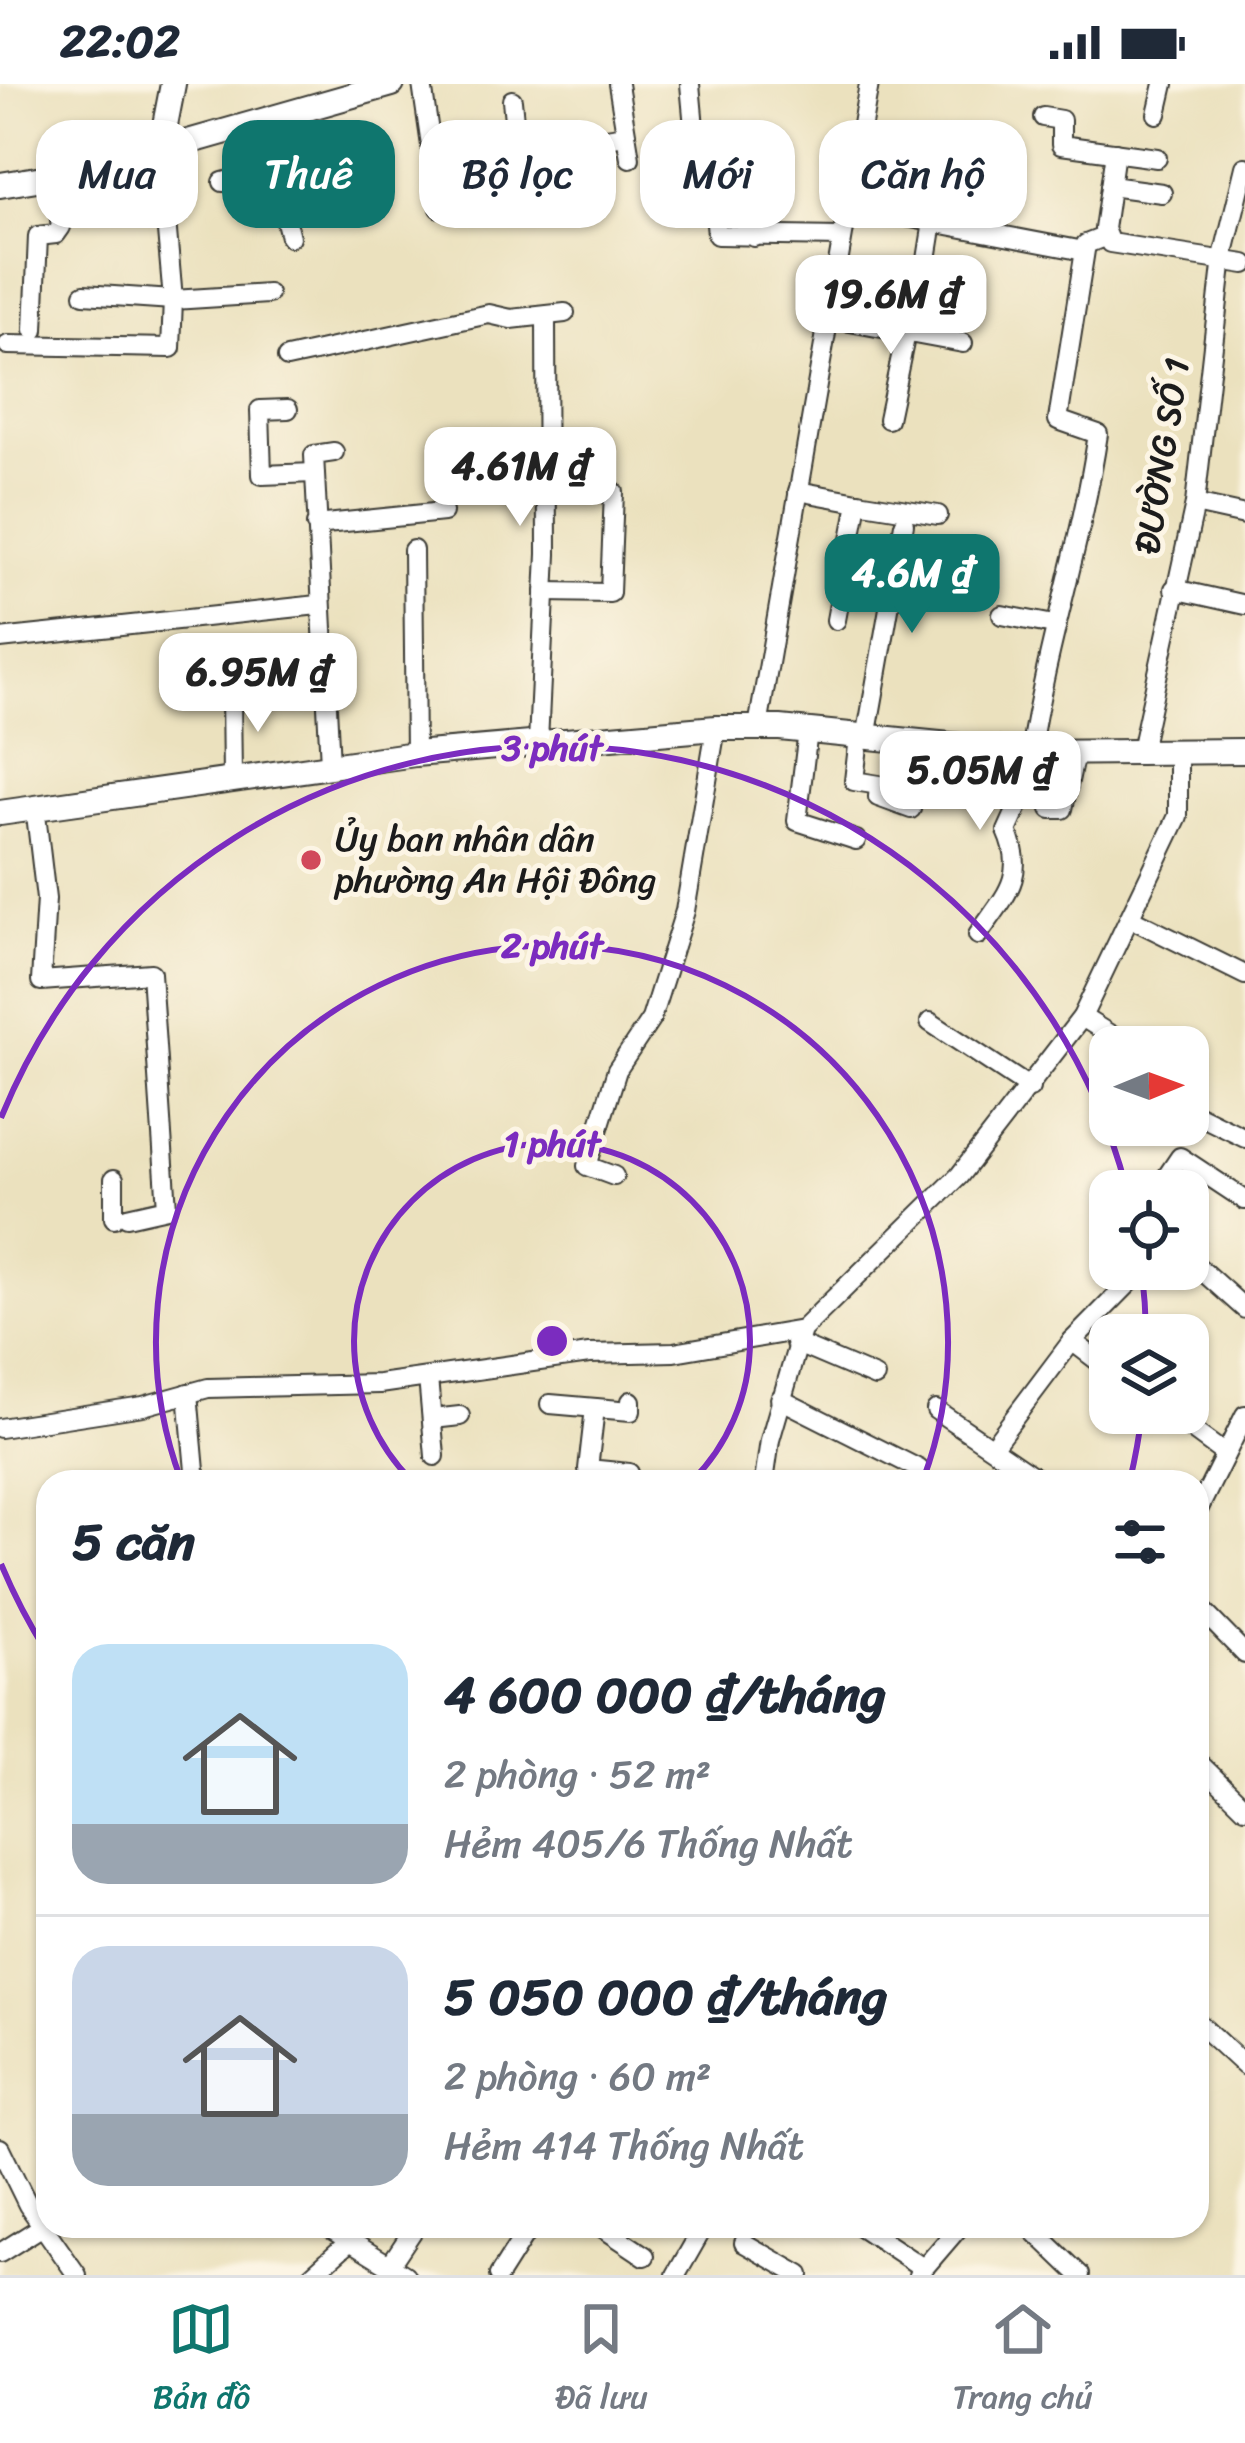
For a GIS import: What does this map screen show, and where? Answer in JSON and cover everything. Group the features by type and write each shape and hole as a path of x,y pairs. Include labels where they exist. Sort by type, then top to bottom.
{"main road":[{"path":"166,120 173,84"},
{"path":"260,120 392,84"},
{"path":"0,185 36,180"},
{"path":"0,813 330,764 716,728 758,727 1036,753 1245,751"}],"street":[{"path":"422,84 427,120"},
{"path":"618,84 630,158"},
{"path":"690,84 693,120"},
{"path":"863,120 869,84"},
{"path":"1157,114 1164,84"},
{"path":"512,100 514,120"},
{"path":"1042,117 1061,121 1061,146 1157,158"},
{"path":"616,136 625,135"},
{"path":"1104,237 1115,152"},
{"name":"ĐƯỜNG SỐ 1","path":"1140,755 1195,503 1223,257 1245,167"},
{"path":"1110,186 1162,193"},
{"path":"34,330 38,236 56,234 60,228"},
{"path":"8,345 170,349 173,300 167,228"},
{"path":"288,228 290,237"},
{"path":"716,228 717,235 842,237"},
{"path":"753,228 754,237"},
{"path":"758,727 844,228"},
{"path":"925,272 932,228"},
{"path":"964,228 1084,251"},
{"path":"1104,237 1110,243 1245,264"},
{"path":"978,934 1011,887 1019,858 1007,832 1036,753 1054,625 1087,510 1098,434 1058,420 1084,251 1090,241 1104,237"},
{"path":"84,294 173,300 268,294"},
{"path":"287,358 489,314 556,315 538,742"},
{"path":"828,318 963,343"},
{"path":"888,419 906,333"},
{"path":"288,409 260,410 262,475 314,473"},
{"path":"330,764 318,605 314,455 334,452"},
{"path":"798,491 938,515"},
{"path":"545,592 610,593 614,492"},
{"path":"836,620 858,502"},
{"path":"1195,503 1245,515"},
{"path":"316,524 443,512"},
{"path":"904,524 854,781 879,785 878,797 911,809"},
{"path":"413,550 415,754"},
{"path":"1174,589 1245,605"},
{"path":"0,639 318,605"},
{"path":"1002,615 1054,625"},
{"path":"231,693 232,778"},
{"path":"614,1176 587,1166 616,1070 651,1019 685,911 716,728"},
{"path":"808,731 797,821 856,840"},
{"path":"1052,809 1063,809 1076,753"},
{"path":"766,1470 799,1336 959,1176 1082,1017 1178,816 1178,754"},
{"path":"35,806 46,899 40,981 151,973 167,1208 121,1218 114,1178"},
{"path":"1132,919 1245,975"},
{"path":"1082,1017 1096,1026"},
{"path":"930,1022 1030,1088"},
{"path":"1209,1120 1245,1138"},
{"path":"1171,1170 1180,1157 1200,1170"},
{"path":"1209,1176 1245,1200"},
{"path":"1209,1277 1245,1310"},
{"path":"993,1446 1072,1341 1122,1290"},
{"path":"0,1428 143,1406 188,1393 428,1378 512,1370 574,1356 799,1336 875,1377"},
{"path":"1072,1341 1089,1354"},
{"path":"428,1378 435,1456"},
{"path":"188,1393 195,1470"},
{"path":"780,1399 919,1469"},
{"path":"550,1404 631,1411 631,1401"},
{"path":"595,1408 588,1469 598,1470"},
{"path":"936,1409 1026,1470"},
{"path":"1209,1484 1245,1415"},
{"path":"433,1419 460,1416"},
{"path":"1197,1434 1222,1453"},
{"path":"1209,1617 1245,1654"},
{"path":"1209,1771 1241,1796"},
{"path":"1209,2033 1245,2066"},
{"path":"0,2148 36,2213"},
{"path":"0,2253 36,2230"},
{"path":"51,2238 77,2275"},
{"path":"345,2238 398,2270 411,2238"},
{"path":"499,2275 522,2238"},
{"path":"618,2238 645,2256"},
{"path":"676,2275 697,2238"},
{"path":"876,2238 921,2272 950,2238"},
{"path":"1041,2238 1080,2275"},
{"path":"312,2275 350,2241"},
{"path":"744,2243 800,2275"}],"place":[{"name":"Ủy ban nhân dân phường An Hội Đông","path":"311,860"}]}
